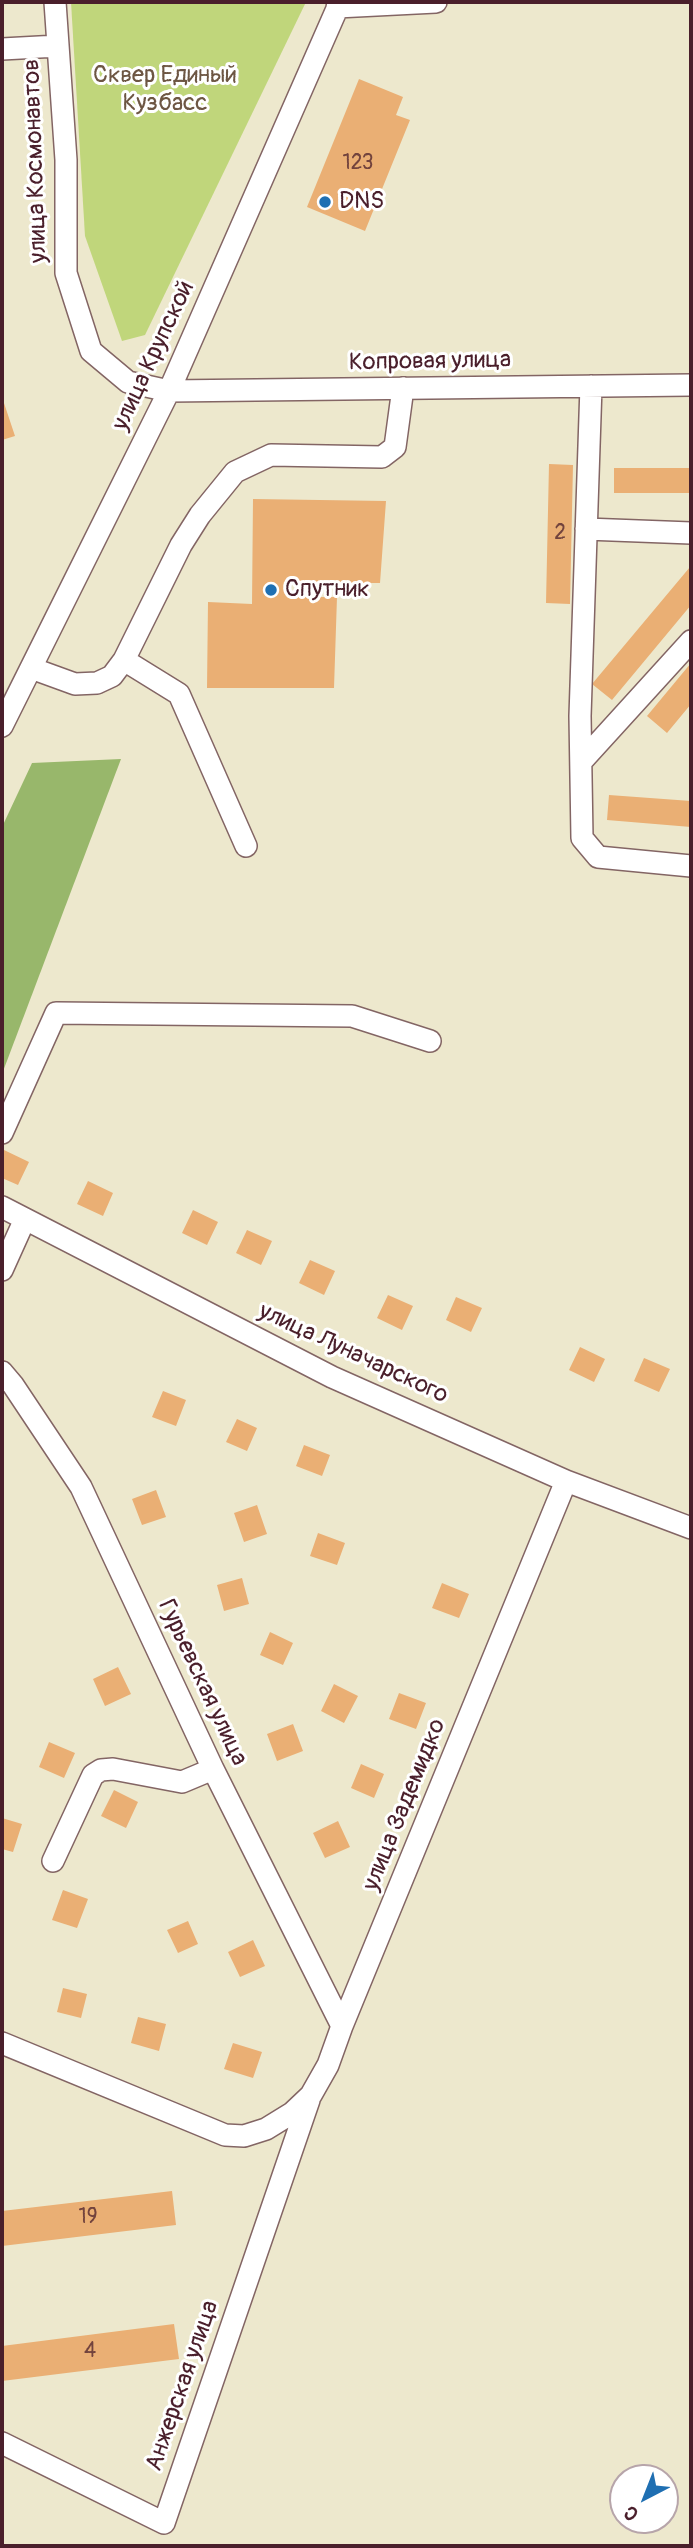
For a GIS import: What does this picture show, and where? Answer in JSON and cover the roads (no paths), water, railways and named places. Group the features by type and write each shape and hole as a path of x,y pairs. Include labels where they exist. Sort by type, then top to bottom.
{"street":[{"name":"улица Космонавтов","path":"55,2 66,160 66,273 91,351 128,382 169,391"},
{"path":"339,5 436,2"},
{"name":"улица Крупской","path":"2,726 169,391 339,5"},
{"path":"2,50 58,46"},
{"name":"Копровая улица","path":"169,391 691,385"},
{"path":"591,386 580,716 582,838 598,857 691,866"},
{"path":"31,668 75,684 97,683 112,676 124,660 181,545 200,515 235,472 271,455 382,457 395,447 403,388"},
{"path":"586,529 691,533"},
{"path":"581,762 691,641"},
{"path":"124,660 179,695 246,846"},
{"path":"2,1133 56,1013 352,1016 430,1041"},
{"name":"улица Луначарского","path":"2,1207 332,1377 566,1481 691,1528"},
{"path":"2,1270 25,1219"},
{"name":"Гурьевская улица","path":"2,1371 81,1487 213,1769 342,2026"},
{"name":"улица Задемидко","path":"2,2043 225,2135 243,2136 266,2129 292,2113 311,2095 328,2065 566,1481"},
{"path":"53,1861 93,1775 102,1770 113,1769 182,1782 213,1769"},
{"name":"Анжерская улица","path":"2,2443 164,2524 311,2095"}],"place":[{"name":"DNS","path":"325,202"},
{"name":"Спутник","path":"271,590"}],"park label":[{"name":"Сквер Единый Кузбасс","path":"165,90"}]}
